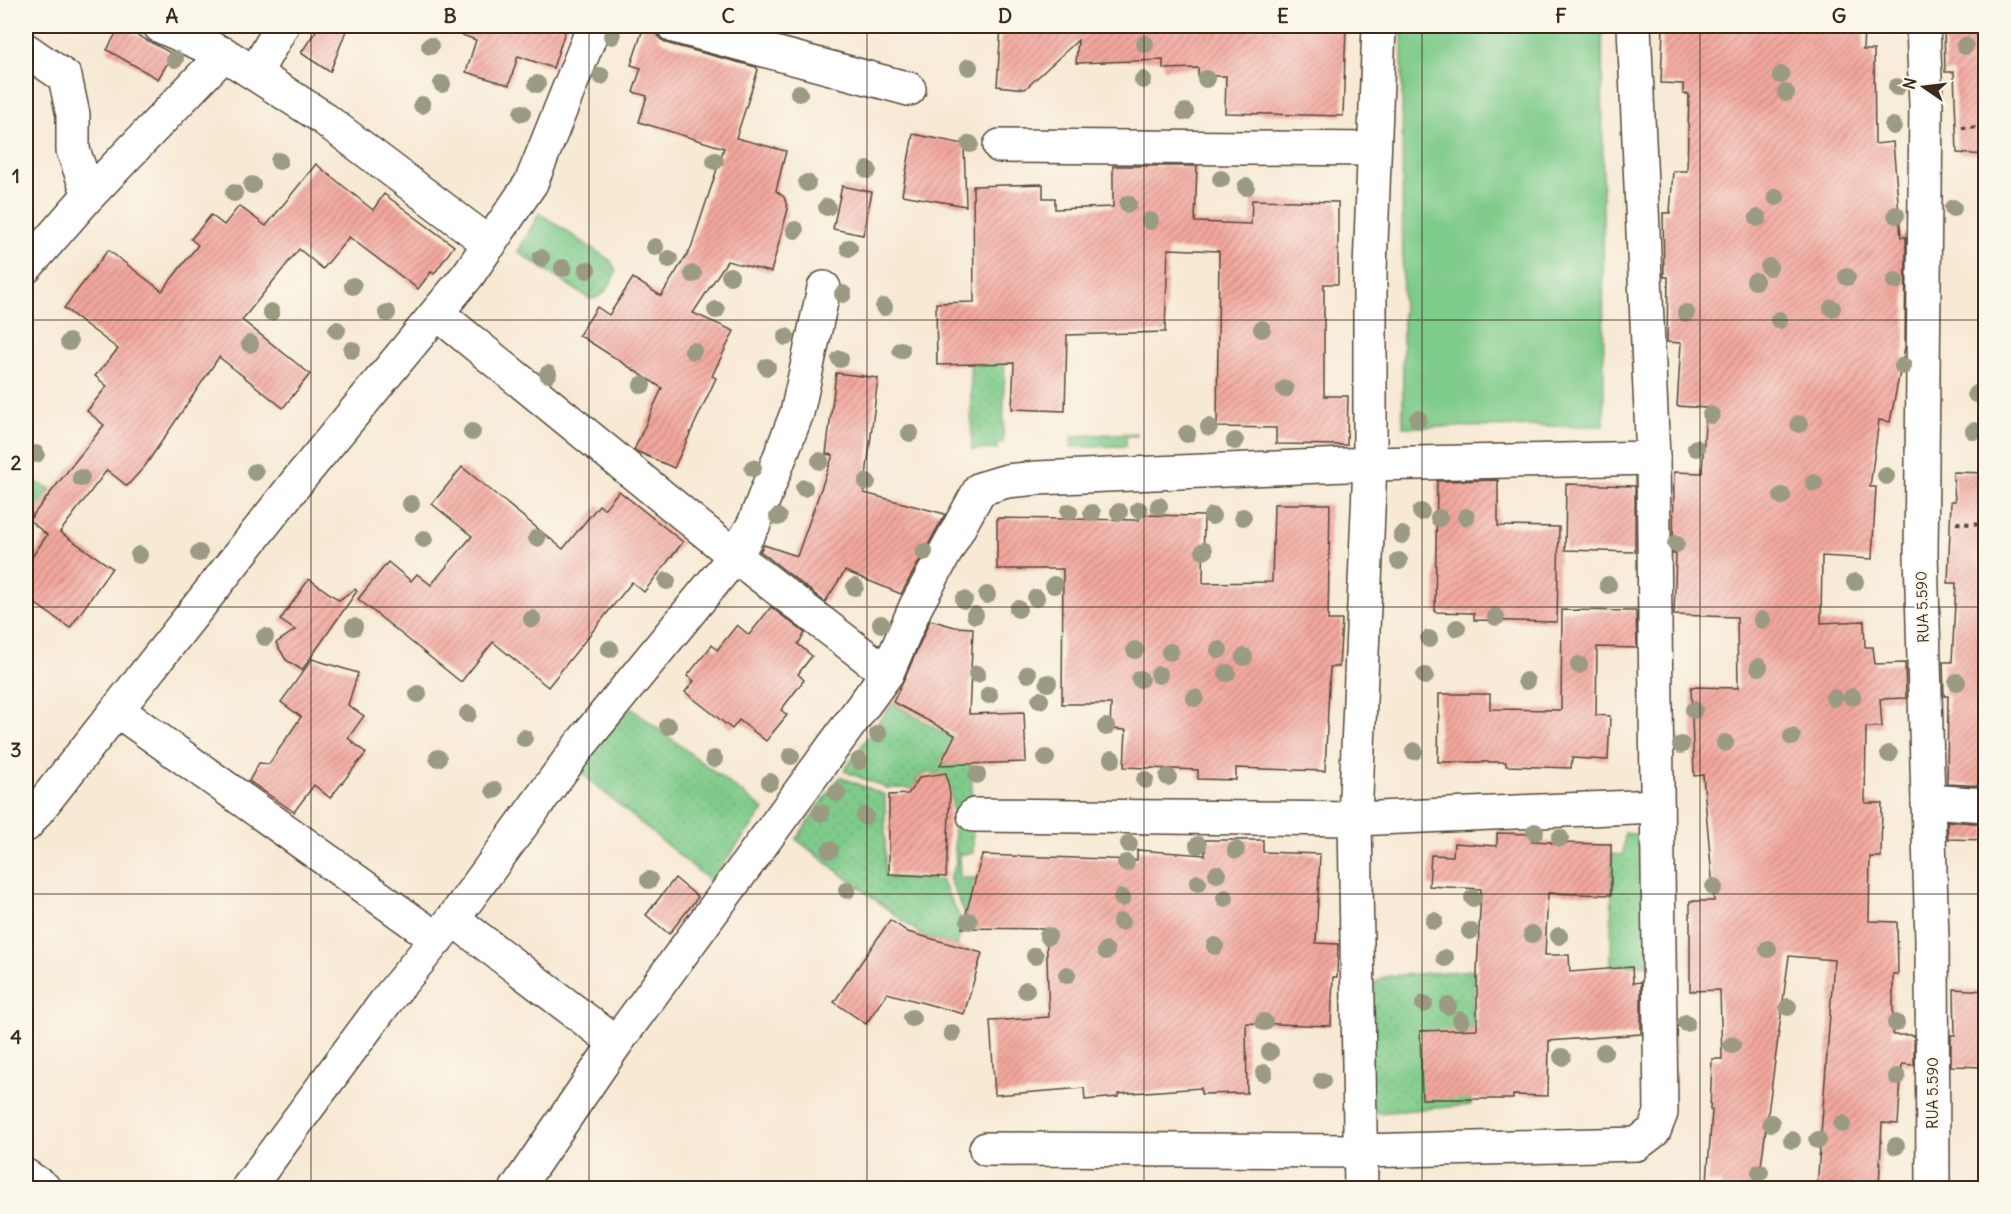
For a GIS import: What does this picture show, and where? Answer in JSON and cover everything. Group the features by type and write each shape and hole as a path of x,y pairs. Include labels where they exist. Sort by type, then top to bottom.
{"street":[{"path":"159,26 224,54 319,115 490,244"},
{"path":"255,73 282,26"},
{"path":"27,819 117,710 300,478 468,275 531,183 594,26"},
{"path":"674,26 909,89"},
{"path":"1361,1188 1355,819 1370,464 1370,270 1379,26"},
{"path":"986,1149 1360,1151 1637,1144 1654,1131 1661,1113 1653,458 1634,26"},
{"name":"RUA 5.590","path":"1923,26 1926,105 1921,554 1932,952 1933,1188"},
{"path":"26,50 65,77 73,115 74,150 88,195"},
{"path":"26,267 88,195 224,54"},
{"path":"1000,146 1374,149"},
{"path":"248,1188 387,1000 445,929 580,744 735,556 754,524 796,413 824,288"},
{"path":"438,314 735,556 887,673"},
{"path":"517,1188 616,1043 887,673 916,606 980,489 1007,481 1037,478 1370,464 1653,458"},
{"path":"117,710 616,1043"},
{"path":"1928,801 1986,805"},
{"path":"974,815 1355,819 1657,806"},
{"path":"26,1176 44,1188"}],"green space":[{"path":"1402,26 1602,26 1604,426 1403,427"},
{"path":"539,213 611,261 616,271 604,293 590,299 518,252"},
{"path":"970,350 1005,350 1003,442 996,446 997,449 972,450"},
{"path":"1136,433 1137,436 1126,436 1126,446 1071,447 1074,436"},
{"path":"26,478 51,489 26,522"},
{"path":"892,703 971,749 973,853 959,854 960,878 975,878 979,929 971,927 949,878 956,865 951,784 940,774 927,773 917,778 915,788 886,788 844,771"},
{"path":"631,708 764,810 710,881 575,768"},
{"path":"840,777 885,795 885,877 941,880 963,924 957,946 923,936 796,839"},
{"path":"1625,833 1645,836 1651,964 1611,966 1612,854 1623,855"},
{"path":"1474,970 1471,1105 1377,1113 1369,1102 1370,988 1381,978 1390,976"}],"building":[{"path":"120,26 173,54 158,79 107,50"},
{"path":"319,26 348,26 330,72 301,53"},
{"path":"446,26 567,26 553,68 518,56 509,85 466,72 476,40 446,29"},
{"path":"644,26 656,26 660,39 669,44 756,67 758,70 736,138 786,151 776,191 784,197 788,209 771,272 727,261 693,313 734,331 712,376 716,378 674,468 634,450 662,388 579,335 597,307 609,315 633,278 661,296 691,248 724,148 639,122 647,96 633,92 641,68 631,65"},
{"path":"1001,26 1346,26 1343,116 1225,113 1226,76 1198,76 1198,68 1163,69 1163,60 1076,63 1078,40 1025,89 997,86"},
{"path":"1691,26 1864,26 1863,50 1874,50 1875,144 1893,142 1901,237 1906,237 1905,347 1890,422 1879,420 1870,487 1876,487 1872,559 1822,556 1821,623 1864,621 1865,647 1873,647 1875,664 1905,663 1906,698 1880,699 1882,727 1866,727 1865,803 1882,803 1881,857 1870,857 1869,921 1897,922 1898,974 1893,974 1893,1035 1914,1035 1914,1065 1902,1064 1898,1124 1882,1123 1879,1188 1817,1188 1834,960 1789,956 1758,1188 1721,1188 1721,1183 1707,1182 1712,1110 1710,1110 1712,1059 1722,1059 1720,990 1690,991 1690,901 1714,901 1703,775 1694,776 1691,687 1738,688 1737,617 1674,615 1676,554 1673,554 1674,472 1702,473 1706,408 1677,406 1681,343 1667,342 1668,277 1664,277 1663,213 1670,213 1673,171 1687,171 1689,94 1683,94 1683,84 1661,83 1663,27 1691,28"},
{"path":"1944,26 1980,26 1982,62 1986,62 1986,155 1957,153 1954,72 1945,72"},
{"path":"913,134 964,144 966,206 902,195"},
{"path":"316,164 373,210 384,194 454,246 434,274 431,272 418,289 349,237 323,269 299,249 242,320 310,374 283,408 219,357 145,466 127,486 107,470 60,532 112,568 70,628 26,597 26,566 47,535 29,520 104,425 87,411 107,386 95,376 118,349 64,308 108,250 162,291 198,245 191,239 211,215 224,225 239,206 266,226"},
{"path":"1113,166 1197,166 1195,222 1251,224 1252,200 1338,202 1338,284 1324,284 1324,396 1348,396 1347,445 1276,444 1276,428 1217,427 1219,251 1168,249 1165,332 1067,335 1065,411 1012,409 1014,363 937,365 936,303 974,302 973,186 1043,184 1043,198 1055,198 1055,209 1113,207"},
{"path":"842,186 872,192 863,235 833,229"},
{"path":"836,373 878,378 864,493 945,514 901,594 845,571 825,602 760,551 764,545 797,556 833,455 826,454"},
{"path":"462,467 563,549 599,505 604,509 619,491 683,542 644,592 632,582 548,687 493,642 461,682 358,599 388,562 411,581 417,574 431,585 472,536 432,504"},
{"path":"1953,472 1986,473 1986,786 1947,784 1948,696 1944,696 1943,662 1952,662 1956,583 1948,583 1951,501 1955,501"},
{"path":"1498,480 1498,526 1559,527 1557,622 1474,620 1474,613 1435,612 1437,481"},
{"path":"1566,484 1635,486 1635,552 1565,550"},
{"path":"1274,504 1330,504 1328,620 1342,620 1339,667 1330,667 1325,771 1236,768 1236,780 1198,779 1198,770 1124,767 1126,730 1110,729 1111,704 1062,704 1063,569 997,569 997,518 1139,520 1139,515 1204,516 1203,583 1272,582"},
{"path":"309,579 339,600 355,589 357,591 302,670 286,660 276,643 295,630 280,620"},
{"path":"771,607 805,633 798,644 812,656 798,674 804,680 781,710 787,715 766,741 739,720 732,729 685,692 694,681 687,676 712,645 717,650 737,625 749,635"},
{"path":"1562,610 1636,611 1637,648 1597,647 1596,715 1610,716 1608,760 1572,758 1571,768 1506,766 1506,762 1438,762 1439,694 1490,694 1490,709 1561,710"},
{"path":"930,620 955,627 973,628 969,714 1024,712 1026,762 940,765 955,735 893,702"},
{"path":"312,659 358,673 348,705 364,716 348,738 366,753 330,798 314,785 294,812 249,781 259,763 269,764 301,717 281,702"},
{"path":"946,773 950,794 946,877 889,874 889,795 908,794 920,777"},
{"path":"1947,821 1986,824 1986,840 1948,839"},
{"path":"1497,833 1532,834 1532,841 1551,843 1611,844 1611,895 1548,893 1545,955 1569,955 1570,972 1632,967 1633,983 1641,982 1641,1034 1549,1041 1548,1096 1513,1095 1513,1099 1422,1099 1420,1031 1477,1029 1481,889 1429,886 1431,855 1453,856 1454,843 1497,846"},
{"path":"1205,840 1263,840 1263,852 1320,854 1316,943 1338,944 1337,977 1333,977 1331,1026 1246,1023 1247,1093 1201,1094 1201,1088 1118,1094 1118,1097 1085,1100 1084,1088 995,1095 990,1021 1049,1017 1046,929 962,928 982,855 1137,860 1137,850 1205,855"},
{"path":"675,878 698,897 669,934 646,915"},
{"path":"890,920 908,932 982,953 964,1014 887,993 866,1024 834,1002"},
{"path":"1954,989 1986,991 1986,1067 1951,1066 1951,1035 1955,1035"}]}
